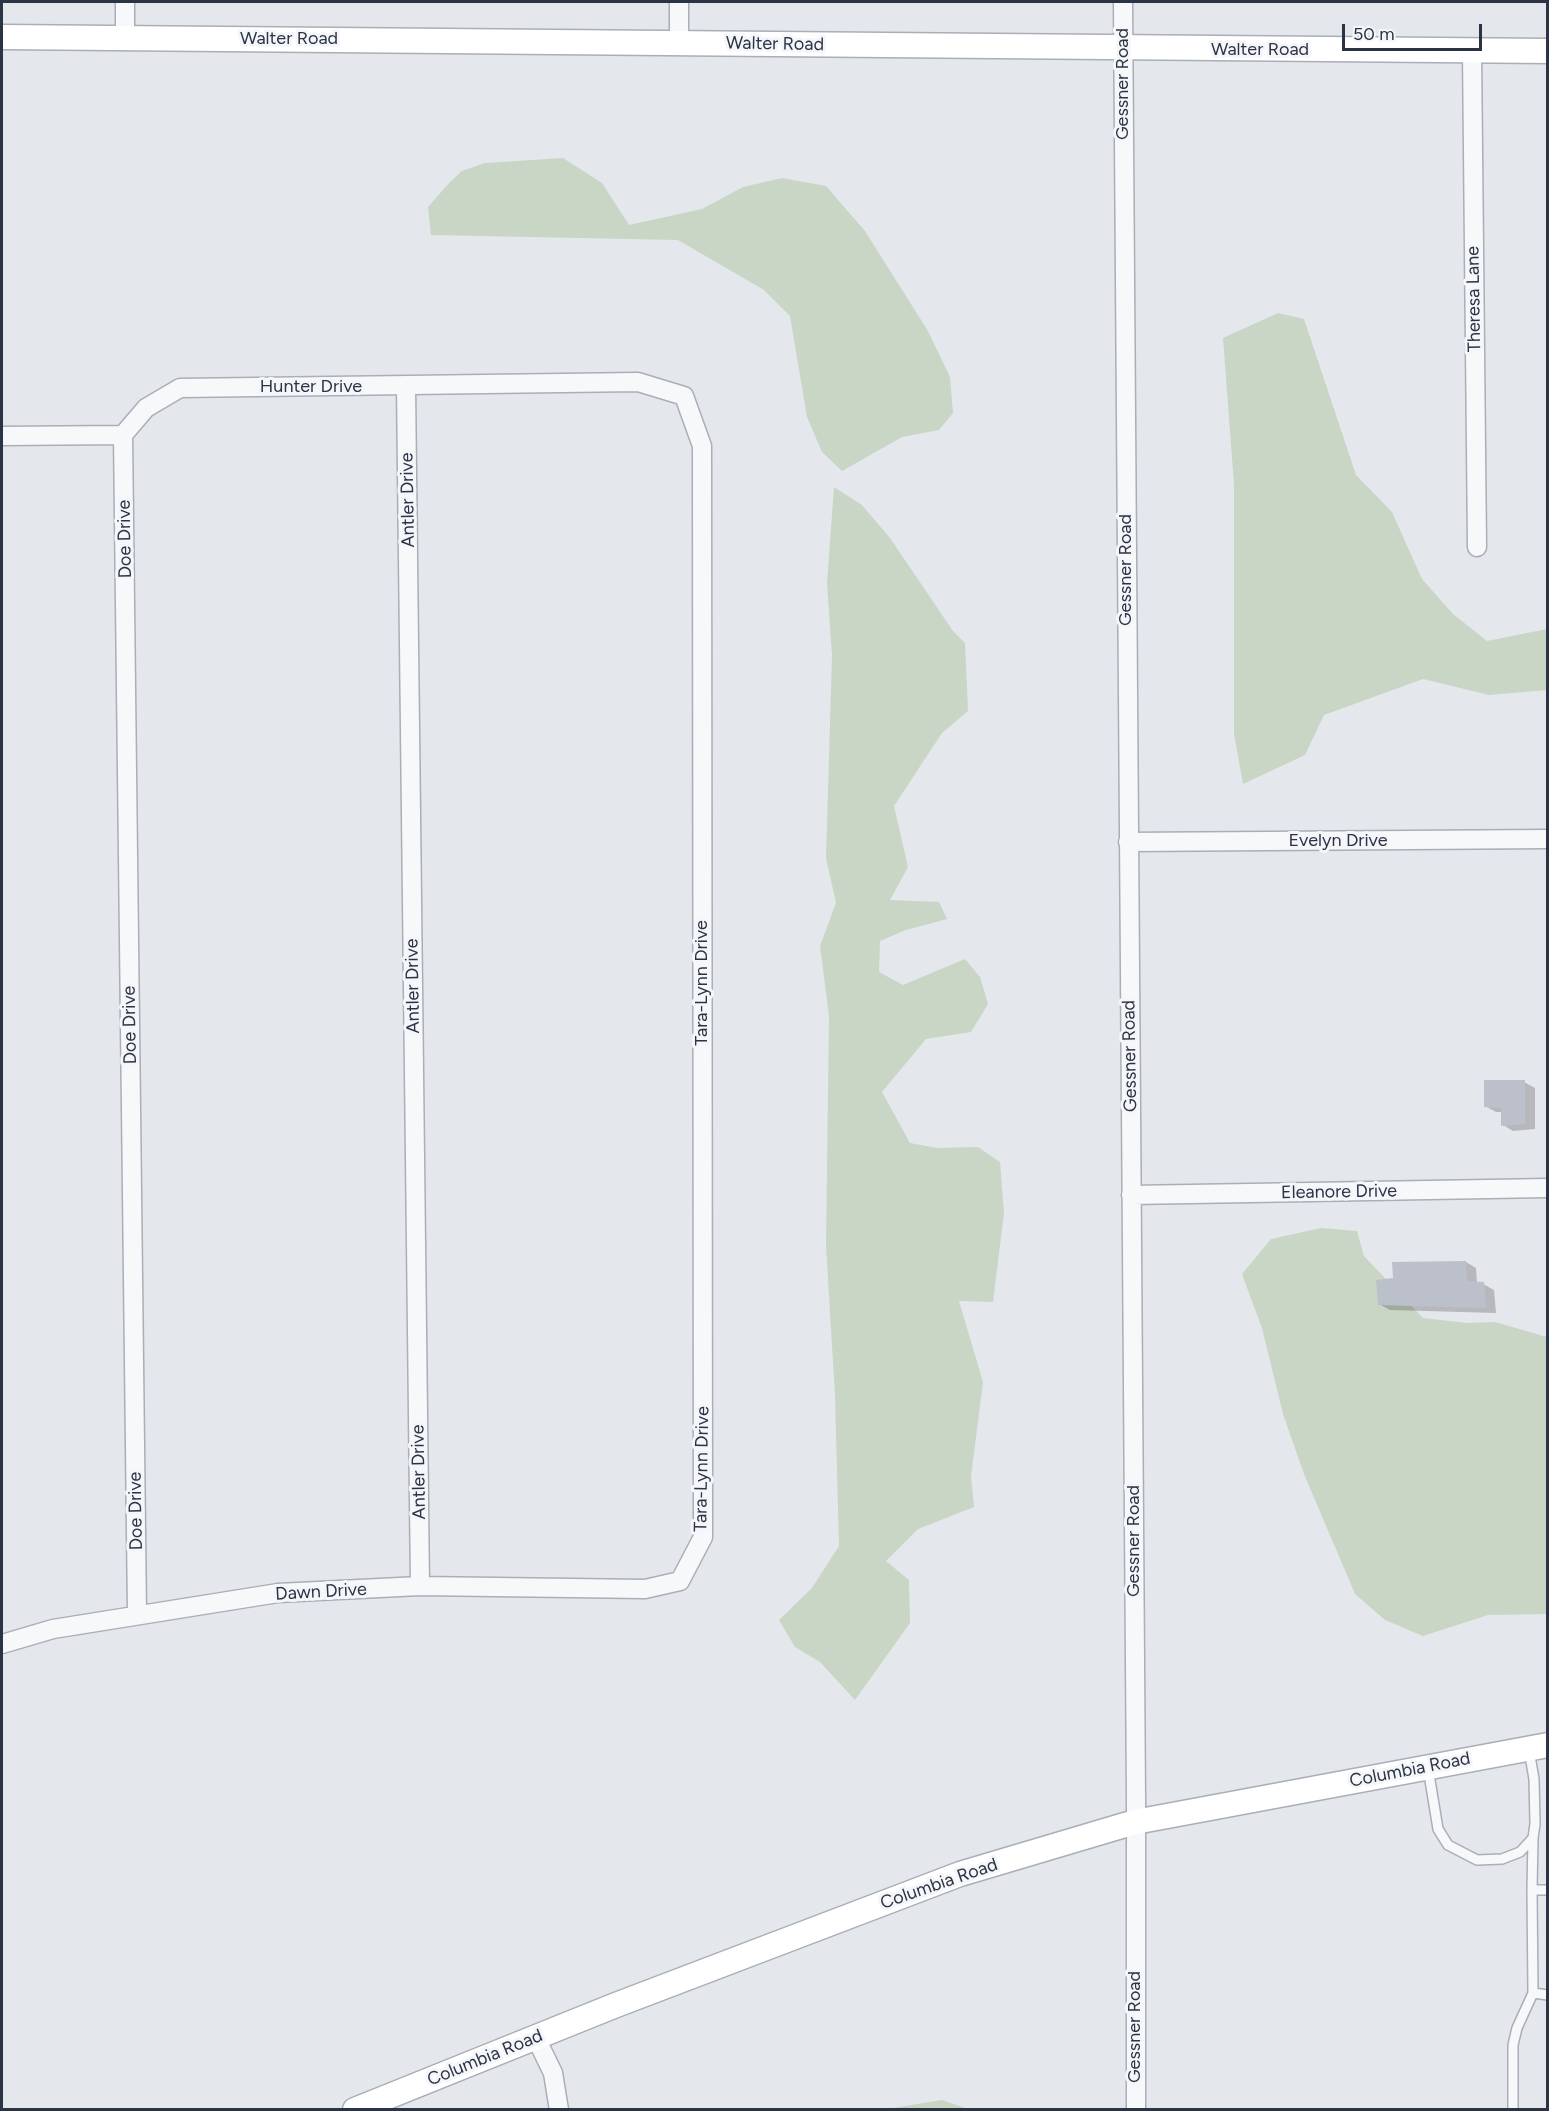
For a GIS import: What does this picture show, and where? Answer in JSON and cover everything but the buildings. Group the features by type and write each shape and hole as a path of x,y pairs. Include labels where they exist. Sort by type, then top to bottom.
{"street":[{"path":"125,2 125,38"},
{"path":"679,2 679,43"},
{"name":"Gessner Road","path":"1123,2 1136,2109"},
{"name":"Walter Road","path":"2,37 1123,49 1548,51"},
{"name":"Theresa Lane","path":"1472,51 1477,547"},
{"name":"Hunter Drive","path":"123,435 146,408 180,387 638,382"},
{"name":"Tara-Lynn Drive","path":"638,382 684,396 702,446 703,1537 680,1581 645,1589"},
{"name":"Antler Drive","path":"406,386 420,1586"},
{"path":"2,436 123,435"},
{"name":"Doe Drive","path":"123,435 137,1614"},
{"name":"Evelyn Drive","path":"1128,842 1548,839"},
{"name":"Eleanore Drive","path":"1131,1195 1548,1188"},
{"name":"Dawn Drive","path":"2,1644 53,1629 278,1593 420,1586 645,1589"},
{"name":"Columbia Road","path":"355,2109 960,1874 1135,1822 1538,1746"},
{"path":"536,2038 553,2073 560,2109"}],"lane":[{"path":"1513,2109 1513,2045 1517,2028 1533,1993 1533,1838 1538,1746"},
{"path":"1427,1766 1438,1829 1448,1845 1477,1860 1502,1859 1520,1851 1533,1838"},
{"path":"1532,1890 1548,1890"},
{"path":"1533,1993 1548,1995"}],"green space":[{"path":"563,158 602,183 629,225 702,209 743,187 782,178 826,186 865,231 928,331 950,377 953,413 939,430 902,437 842,471 822,452 807,417 790,316 764,290 678,240 431,235 428,207 462,171 485,163"},
{"path":"1278,313 1304,319 1356,475 1392,512 1422,579 1453,614 1487,641 1547,629 1547,690 1489,695 1423,679 1324,715 1305,755 1243,784 1234,734 1234,485 1223,338"},
{"path":"834,487 862,505 890,538 953,631 965,643 968,711 942,733 894,806 908,867 890,900 939,902 947,919 906,930 880,941 879,972 903,985 965,959 980,977 988,1004 971,1032 926,1039 882,1092 910,1143 937,1148 978,1147 1000,1162 1004,1213 993,1302 959,1301 983,1382 971,1477 974,1507 918,1529 886,1561 909,1580 910,1623 855,1700 820,1662 795,1647 779,1620 812,1588 839,1546 835,1395 826,1246 829,1016 820,946 836,903 826,858 832,656 827,583"},
{"path":"1321,1228 1357,1231 1364,1256 1423,1318 1467,1323 1495,1322 1547,1337 1547,1614 1488,1615 1423,1636 1385,1620 1355,1594 1304,1474 1283,1414 1262,1328 1242,1274 1271,1239"},
{"path":"942,2100 968,2109 887,2109"}]}
